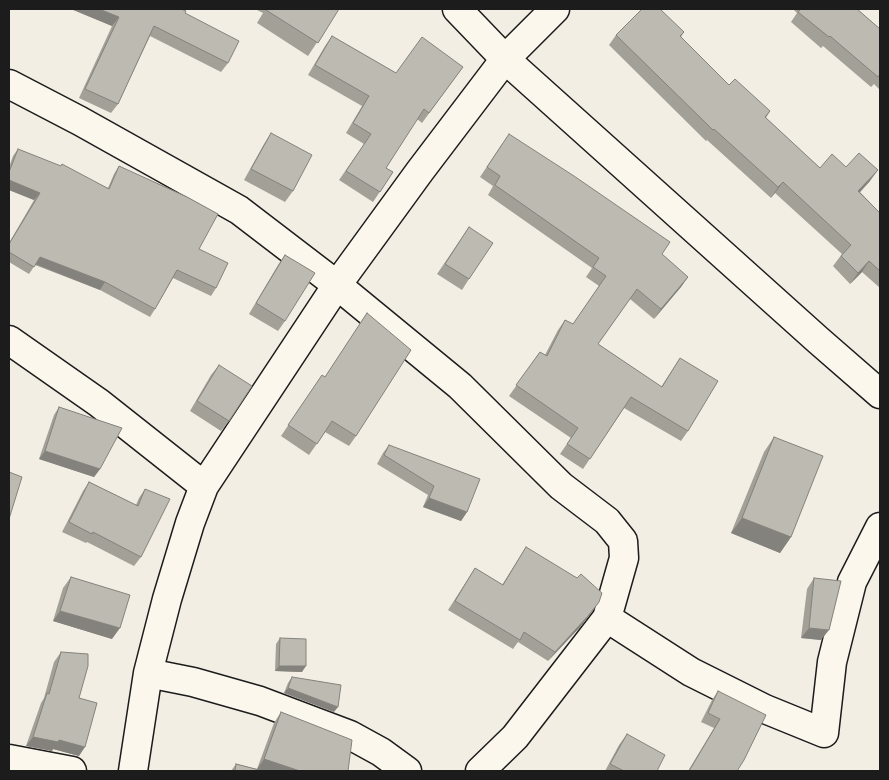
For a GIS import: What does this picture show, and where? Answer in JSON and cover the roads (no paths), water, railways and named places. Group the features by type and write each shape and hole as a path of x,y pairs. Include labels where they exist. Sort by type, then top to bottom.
{"street":[{"path":"457,9 505,59 880,394"},
{"path":"132,771 148,673 167,599 190,523 204,486 337,285 420,170 505,59 556,9"},
{"path":"9,84 80,121 239,210 337,285 460,386 562,486 607,521 623,541 624,558 608,618 514,737 480,771"},
{"path":"9,340 99,403 204,486"},
{"path":"608,618 691,672 765,709 824,733 832,662 852,582 880,527"},
{"path":"148,673 193,682 260,701 350,735 381,752 407,771"},
{"path":"9,759 72,771"}]}
